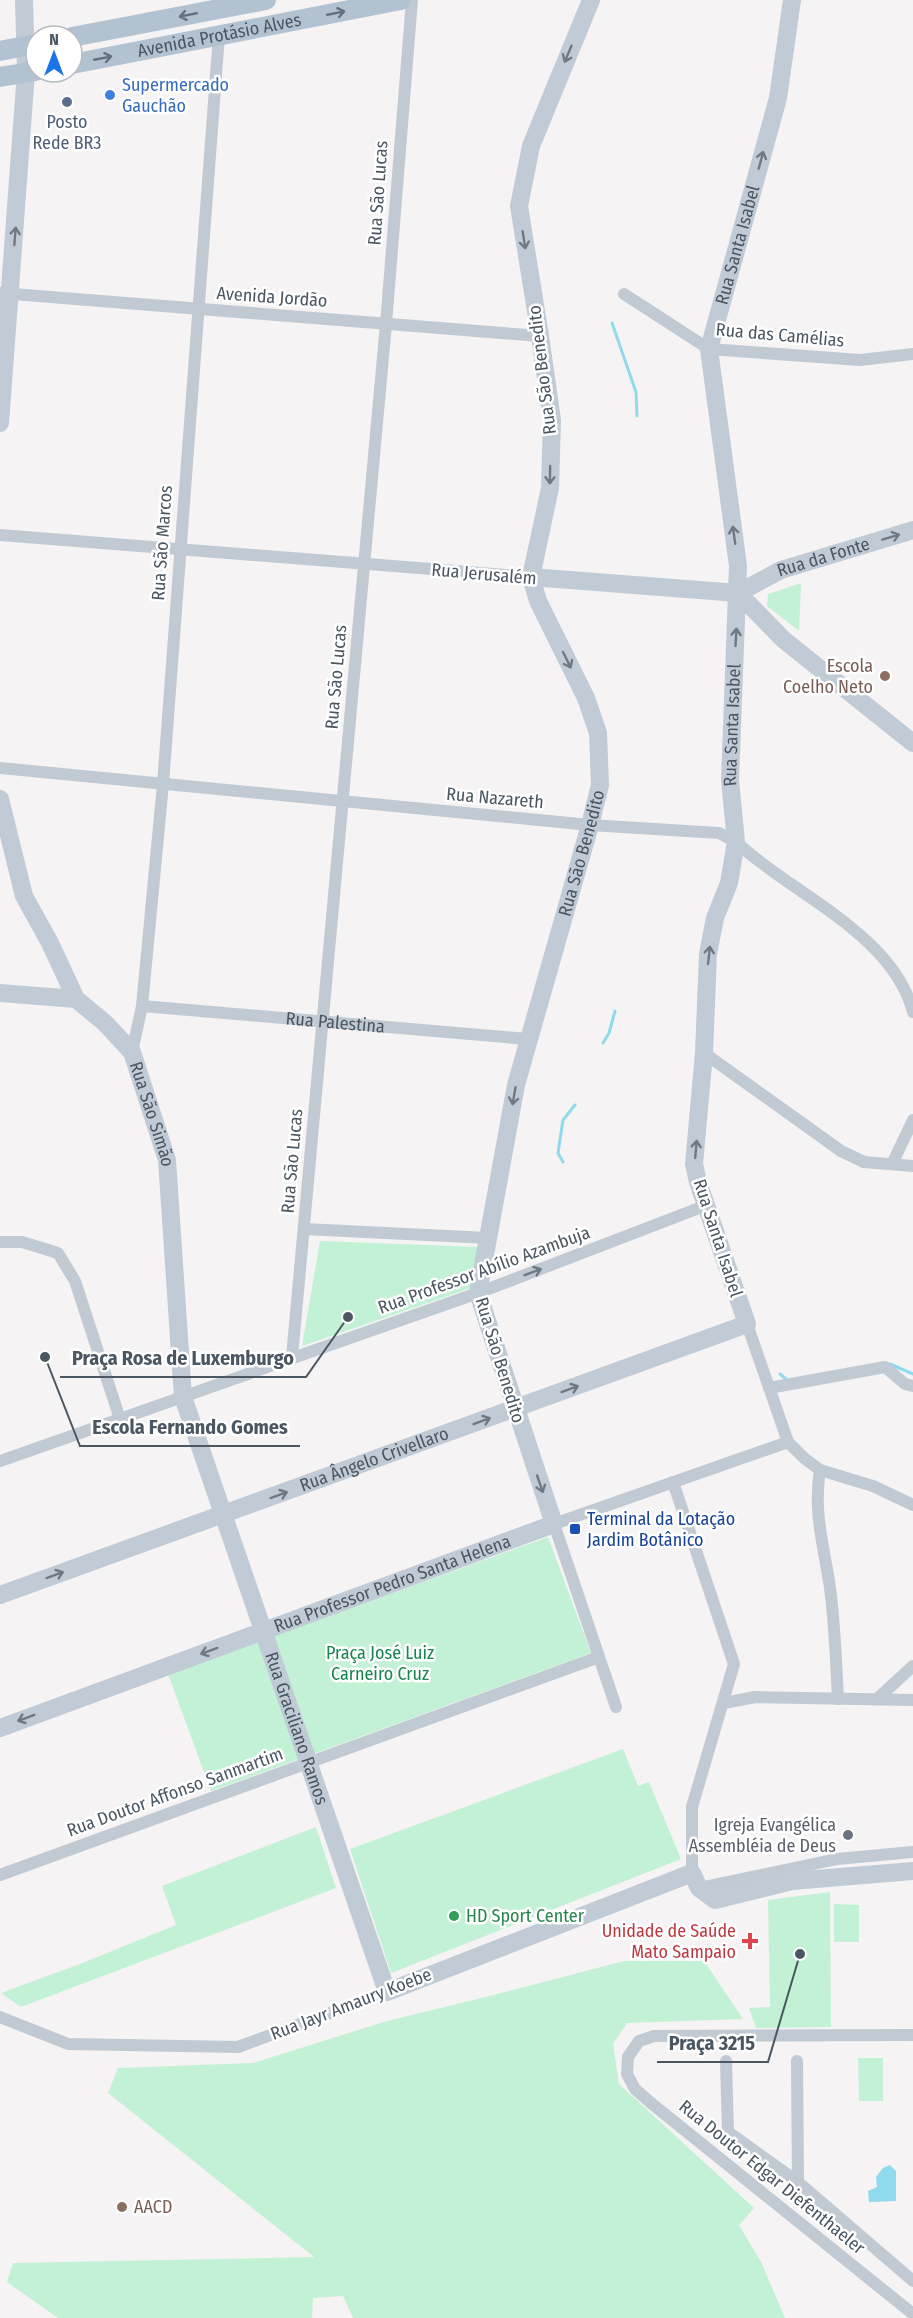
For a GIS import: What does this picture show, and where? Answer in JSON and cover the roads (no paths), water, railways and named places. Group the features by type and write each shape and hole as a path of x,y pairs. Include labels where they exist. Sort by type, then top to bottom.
{"main road":[{"name":"Avenida Protásio Alves","path":"84,35 266,0"},
{"name":"Avenida Protásio Alves","path":"84,62 401,0"},
{"path":"0,51 24,46"},
{"path":"0,77 24,73"}],"street":[{"path":"24,0 28,24"},
{"name":"Rua São Lucas","path":"292,1357 386,324 412,0"},
{"name":"Rua São Benedito","path":"591,0 531,146 519,206 552,420 550,488 531,578 538,601 586,698 598,733 600,784 516,1084 478,1293 616,1707"},
{"name":"Rua Santa Isabel","path":"788,1442 698,1182 694,1164 704,1053 708,954 716,918 729,883 736,842 730,780 738,566 709,349 778,98 792,0"},
{"name":"Rua São Marcos","path":"132,1052 142,1006 163,784 219,35"},
{"path":"0,423 5,294 30,84"},
{"name":"Avenida Jordão","path":"5,294 540,336"},
{"name":"Rua das Camélias","path":"624,294 709,349 860,360 913,354"},
{"name":"Rua da Fonte","path":"738,593 781,570 913,530"},
{"name":"Rua Jerusalém","path":"0,535 738,593"},
{"path":"738,593 784,640 913,743"},
{"name":"Rua Nazareth","path":"0,768 590,825 720,833 736,842 869,944 886,960 909,997 913,1012"},
{"name":"Rua São Simão","path":"0,799 24,896 76,999 105,1023 132,1052 167,1160 183,1397"},
{"path":"0,993 76,999"},
{"name":"Rua Palestina","path":"142,1006 527,1039"},
{"path":"704,1053 841,1151 864,1162 913,1166"},
{"path":"892,1164 913,1120"},
{"name":"Rua Professor Abílio Azambuja","path":"0,1461 478,1293 707,1206"},
{"path":"304,1229 488,1238"},
{"path":"0,1242 22,1242 58,1253 75,1281 120,1419"},
{"name":"Rua Ângelo Crivellaro","path":"0,1595 747,1324"},
{"path":"769,1388 885,1367 905,1384 913,1386"},
{"name":"Rua Graciliano Ramos","path":"183,1397 387,1992"},
{"path":"788,1442 820,1470 873,1486 913,1505"},
{"name":"Rua Professor Pedro Santa Helena","path":"0,1728 554,1524 788,1442"},
{"path":"820,1470 816,1492 818,1527 830,1587 838,1699"},
{"path":"674,1482 734,1664 692,1807 695,1881 715,1900 792,1881 913,1870"},
{"name":"Rua Doutor Affonso Sanmartim","path":"0,1875 599,1657"},
{"path":"877,1699 913,1666"},
{"path":"724,1703 756,1697 913,1700"},
{"path":"695,1881 837,1858 913,1852"},
{"name":"Rua Jayr Amaury Koebe","path":"0,2017 68,2044 238,2047 695,1881"},
{"name":"Rua Doutor Edgar Diefenthaeler","path":"913,2035 654,2036 639,2041 628,2057 627,2074 635,2089 913,2314"},
{"path":"726,2061 728,2132 798,2182 913,2281"},
{"path":"797,2061 798,2182"}],"water":[{"path":"890,2165 896,2171 896,2201 869,2202 868,2191 877,2187 876,2177 883,2168"}],"waterway":[{"path":"612,323 636,392 637,416"},
{"path":"603,1043 609,1033 615,1011"},
{"path":"563,1162 558,1153 563,1120 575,1105"},
{"path":"890,1364 913,1374"},
{"path":"780,1374 786,1379"}],"place":[{"name":"Supermercado Gauchão","path":"110,95"},
{"name":"Posto Rede BR3","path":"67,102"},
{"name":"Escola Coelho Neto","path":"885,676"},
{"name":"Praça Rosa de Luxemburgo","path":"348,1317"},
{"name":"Escola Fernando Gomes","path":"45,1357"},
{"name":"Terminal da Lotação Jardim Botânico","path":"575,1529"},
{"name":"Igreja Evangélica Assembléia de Deus","path":"848,1835"},
{"name":"HD Sport Center","path":"454,1916"},
{"name":"Unidade de Saúde Mato Sampaio","path":"750,1941"},
{"name":"Praça 3215","path":"800,1954"},
{"name":"AACD","path":"122,2207"}],"park label":[{"name":"Praça José Luiz Carneiro Cruz","path":"380,1663"}]}
